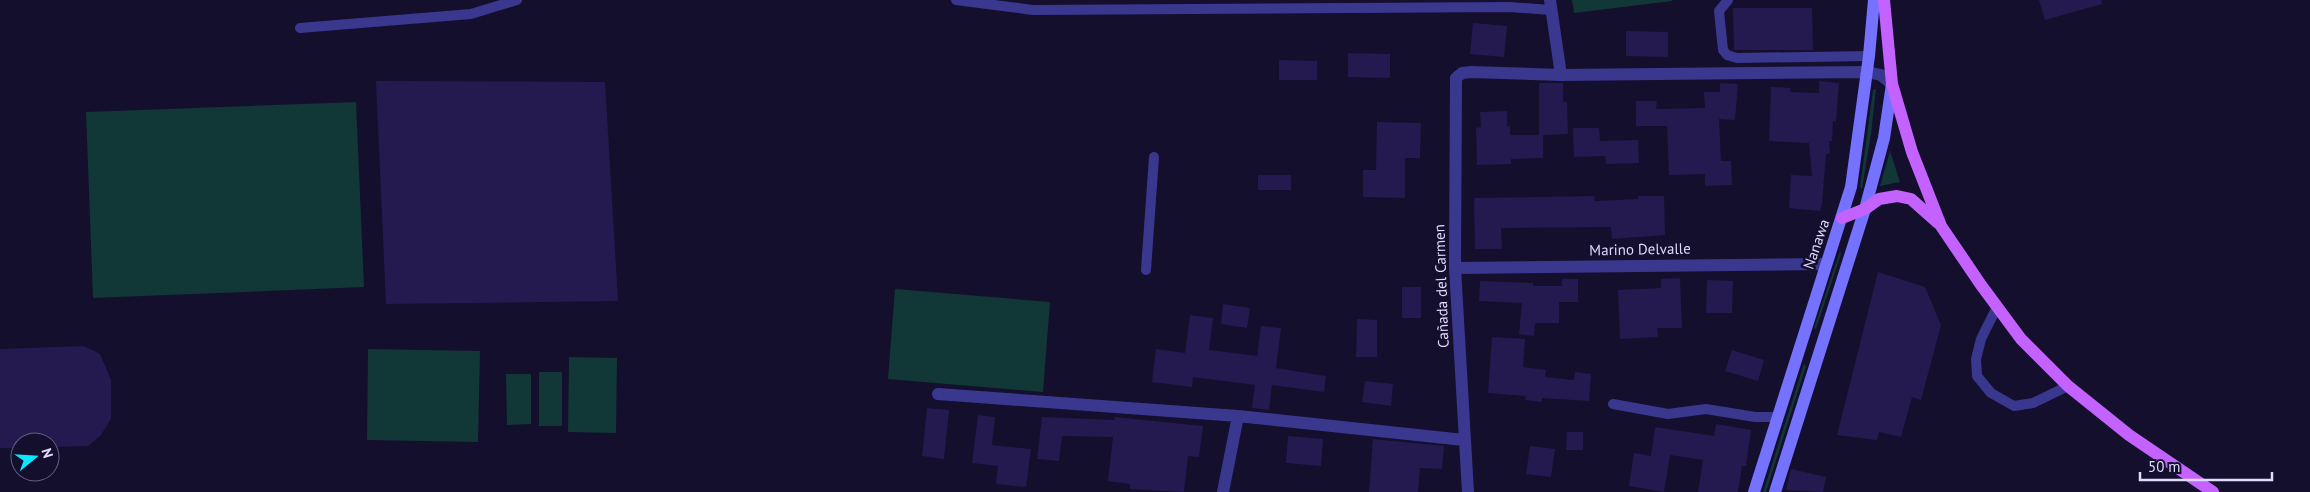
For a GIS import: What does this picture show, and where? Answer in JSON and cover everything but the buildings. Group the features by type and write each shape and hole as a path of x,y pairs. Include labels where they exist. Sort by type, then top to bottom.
{"main road":[{"name":"Nanawa","path":"1755,492 1825,264 1842,218 1855,162 1869,56 1874,0"},
{"path":"1884,0 1892,84 1912,152 1941,226 2022,339 2068,386 2129,435 2213,492"},
{"path":"1775,492 1865,209 1884,138 1892,84"},
{"path":"1842,218 1865,209 1879,199 1897,196 1910,199 1941,226"},
{"path":"1800,344 1819,354"}],"street":[{"path":"1550,5 1561,75 1867,72 1881,75 1892,84"},
{"name":"Cañada del Carmen","path":"1468,492 1455,268 1456,78 1462,73 1471,72 1561,75"},
{"name":"Marino Delvalle","path":"1455,268 1825,264"},
{"path":"938,394 1238,416 1464,440"},
{"path":"1223,492 1238,416"}],"lane":[{"path":"300,28 471,14 517,0"},
{"path":"956,0 1033,10 1499,7 1550,5"},
{"path":"1728,0 1719,11 1723,50 1737,58 1869,56"},
{"path":"1146,270 1154,157"},
{"path":"1997,306 1981,339 1976,359 1977,376 1991,393 2014,406 2033,403 2068,386"},
{"path":"1613,404 1668,414 1706,409 1755,417 1778,417"}],"green space":[{"path":"1572,0 1672,0 1672,1 1574,13"},
{"path":"1876,89 1862,189 1860,187 1873,90"},
{"path":"356,102 364,287 93,298 86,112"},
{"path":"1890,151 1900,182 1880,186"},
{"path":"1840,251 1841,254 1816,329 1814,328"},
{"path":"895,289 1050,302 1043,392 888,379"},
{"path":"368,349 480,351 478,442 367,440"},
{"path":"569,357 617,358 616,433 568,432"},
{"path":"1804,364 1806,366 1766,492 1763,492"},
{"path":"539,372 562,372 562,426 539,426"},
{"path":"506,374 531,374 531,424 507,425"}]}
